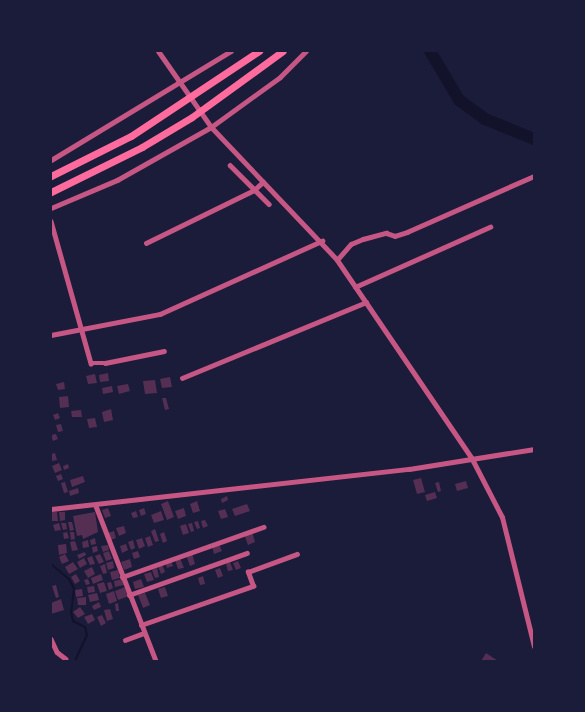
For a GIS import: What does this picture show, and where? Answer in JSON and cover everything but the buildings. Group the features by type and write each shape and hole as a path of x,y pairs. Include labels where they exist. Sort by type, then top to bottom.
{"highway":[{"path":"51,176 131,136 259,51"},
{"path":"51,192 142,147 202,110 283,51"}],"street":[{"path":"158,51 211,126 322,241 337,260 474,458 502,517 534,646"},
{"path":"51,160 180,84 231,51"},
{"path":"51,208 117,180 211,126 280,77 306,51"},
{"path":"230,165 269,204"},
{"path":"337,260 357,242 386,233 394,236 407,232 534,176"},
{"path":"146,243 254,190 263,182"},
{"path":"51,221 80,329 93,365 164,351"},
{"path":"355,287 490,227"},
{"path":"51,335 160,314 322,241"},
{"path":"182,378 366,302"},
{"path":"51,509 96,506 534,449"},
{"path":"96,506 156,661"},
{"path":"122,577 263,527"},
{"path":"129,595 247,552"},
{"path":"141,625 253,586 248,572 298,554"},
{"path":"125,640 144,633"},
{"path":"51,639 57,652 66,659"}],"waterway":[{"path":"430,51 459,100 485,119 534,139"},
{"path":"51,564 69,579 74,589 71,612 73,621 85,627 87,635 75,661"}]}
